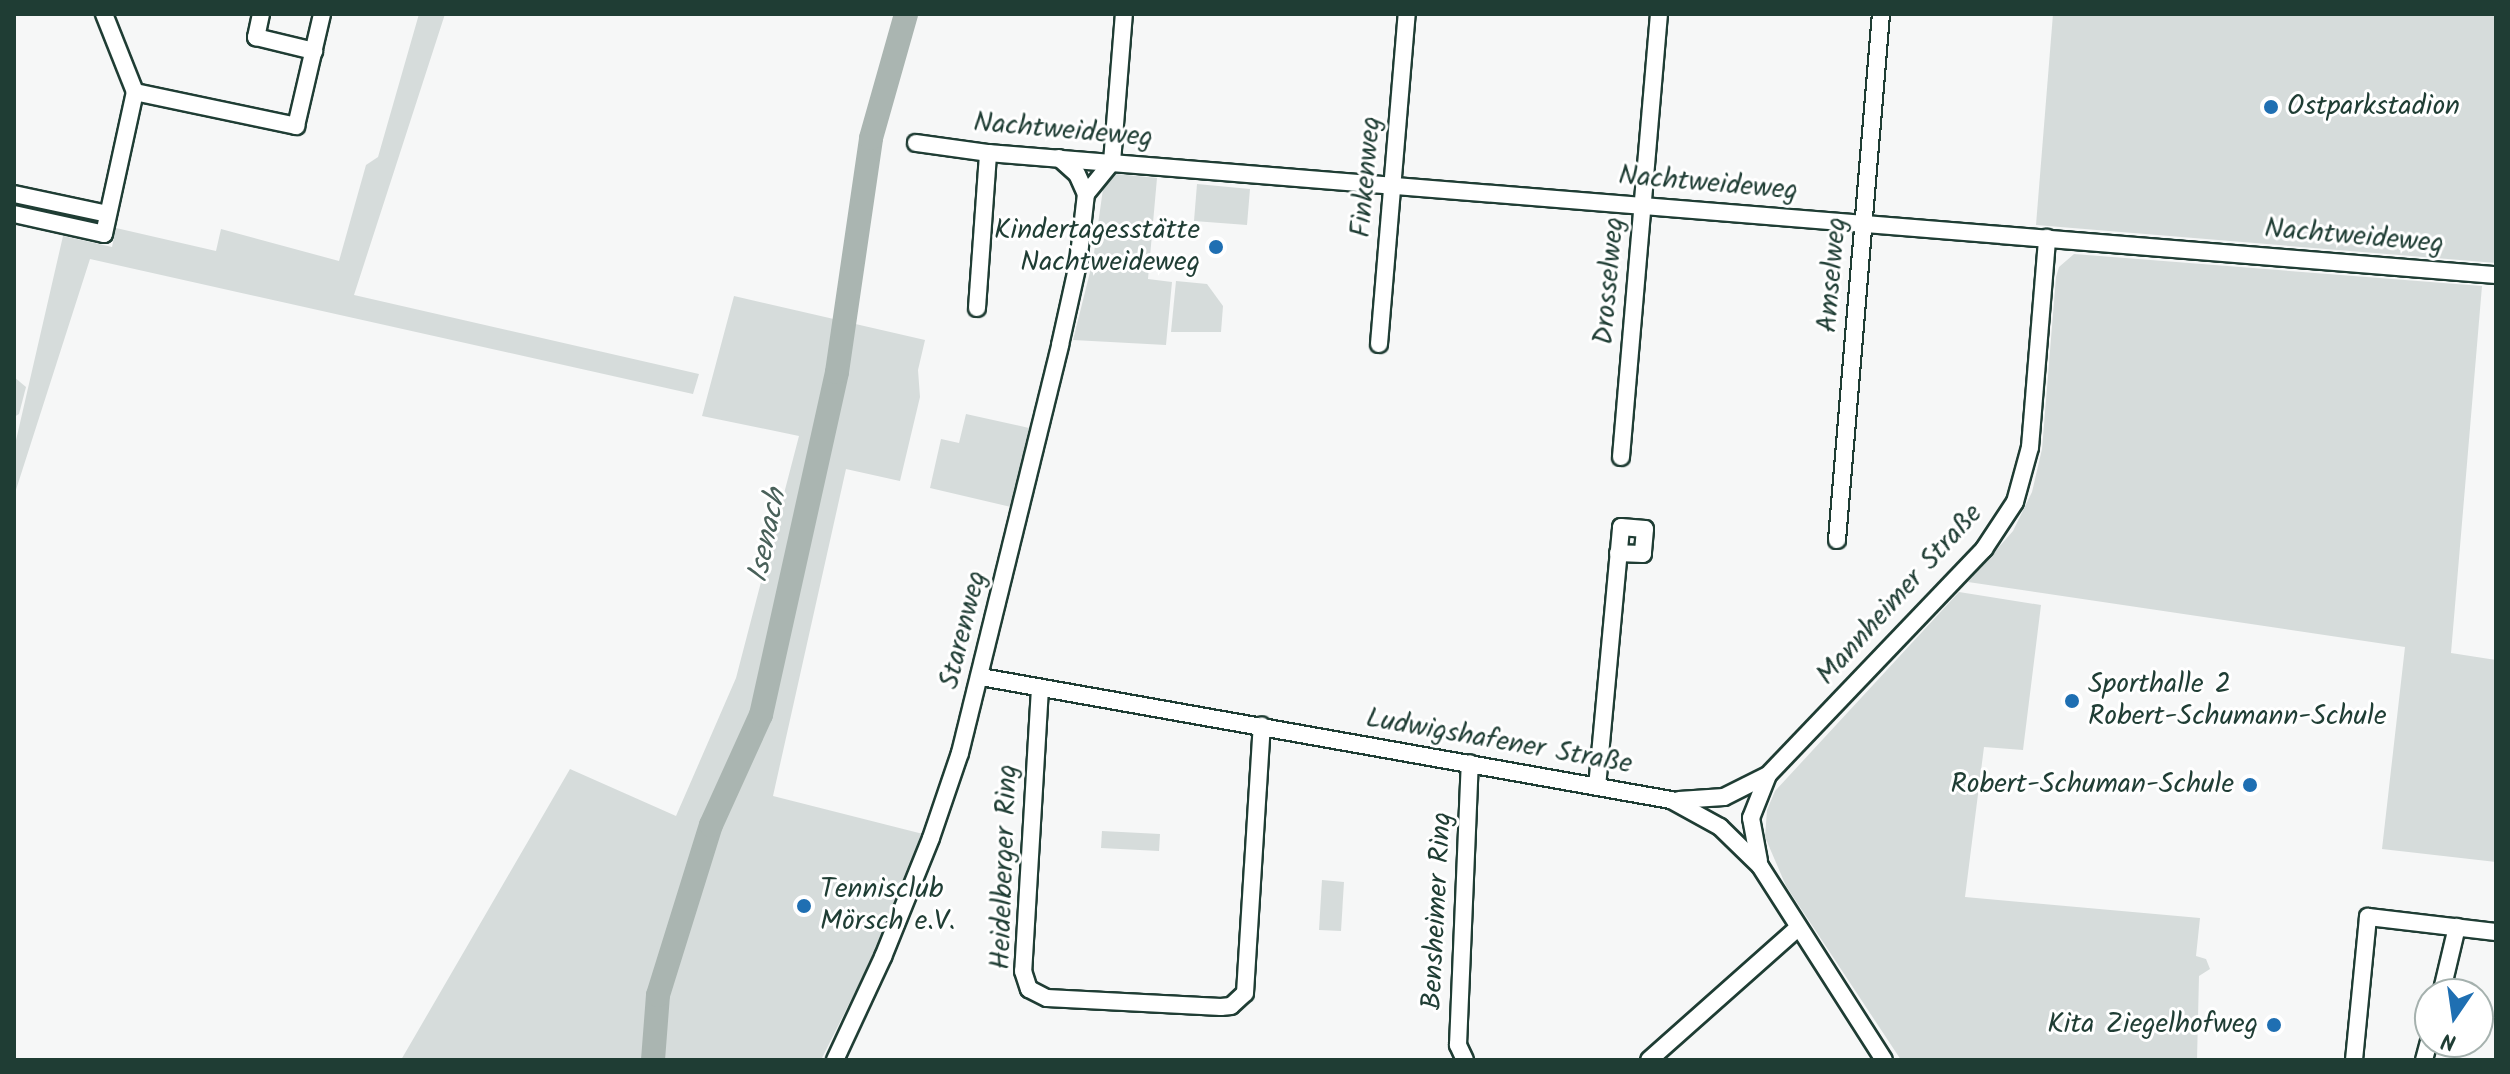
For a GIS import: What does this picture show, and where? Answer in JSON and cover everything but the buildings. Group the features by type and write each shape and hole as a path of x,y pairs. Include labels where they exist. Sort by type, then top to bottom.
{"street":[{"path":"14,214 104,234 135,92 104,14"},
{"path":"261,14 256,37 314,51"},
{"path":"135,92 296,126 322,14"},
{"path":"1059,158 1077,174 1086,194 1112,162 1124,14"},
{"name":"Finkenweg","path":"1379,344 1407,14"},
{"name":"Drosselweg","path":"1621,457 1659,14"},
{"name":"Amselweg","path":"1837,540 1881,14"},
{"name":"Nachtweideweg","path":"916,143 988,153 2496,275"},
{"path":"977,308 988,153"},
{"path":"14,194 108,214"},
{"name":"Starenweg","path":"835,1060 873,982 931,838 981,677 1078,264 1086,194"},
{"name":"Mannheimer Straße","path":"1671,800 1724,797 1768,775 1984,549 2015,502 2030,447 2047,238"},
{"path":"1597,787 1618,553"},
{"name":"Ludwigshafener Straße","path":"981,677 1671,800 1720,827 1760,866 1884,1060"},
{"name":"Heidelberger Ring","path":"1040,688 1023,971 1029,989 1047,998 1221,1007 1231,1006 1245,993 1262,726"},
{"name":"Bensheimer Ring","path":"1465,1060 1458,1045 1470,763"},
{"name":"Mannheimer Straße","path":"1760,866 1753,842 1751,818 1768,775"},
{"path":"2354,1060 2368,917 2496,932"},
{"path":"1649,1060 1799,927"},
{"path":"2445,978 2457,927"}],"shaded area":[{"path":"419,14 445,14 354,295 699,374 693,394 90,259 14,496 14,449 63,236 112,247 116,228 216,251 221,229 339,261 366,165 378,157"},
{"name":"Ostparkstadion","path":"2053,14 2496,14 2496,263 2036,225"},
{"path":"1116,174 1157,178 1148,279 1172,282 1166,345 1073,340 1093,260 1103,189"},
{"path":"1197,184 1250,189 1247,225 1194,221"},
{"path":"2074,254 2482,286 2451,653 2496,660 2496,862 2382,849 2405,647 1968,582 2013,531 2032,492 2042,449 2056,277 2059,267"},
{"path":"1176,281 1207,284 1223,306 1221,332 1171,332"},
{"path":"734,296 925,340 918,370 920,397 900,481 846,469 773,796 923,834 874,954 821,1060 401,1060 570,769 676,816 736,678 799,436 702,416"},
{"path":"14,377 26,387 19,414 14,417"},
{"path":"966,414 1029,428 1011,507 930,488 941,439 959,443"},
{"path":"1959,592 2041,605 2023,750 1984,747 1965,897 2200,918 2196,956 2206,959 2210,969 2199,976 2197,1060 1901,1060 1786,886 1765,837 1767,810 1775,791"},
{"path":"1102,831 1160,834 1159,851 1101,848"},
{"path":"1322,880 1344,882 1341,931 1319,930"}],"waterway":[{"name":"Isenach","path":"653,1060 658,995 711,825 761,715 837,372 871,138 906,14"}],"place":[{"name":"Ostparkstadion","path":"2271,107"},
{"name":"Kindertagesstätte Nachtweideweg","path":"1216,247"},
{"name":"Sporthalle 2 Robert-Schumann-Schule","path":"2072,701"},
{"name":"Robert-Schuman-Schule","path":"2250,785"},
{"name":"Tennisclub Mörsch e.V.","path":"804,906"},
{"name":"Kita Ziegelhofweg","path":"2274,1025"}]}
